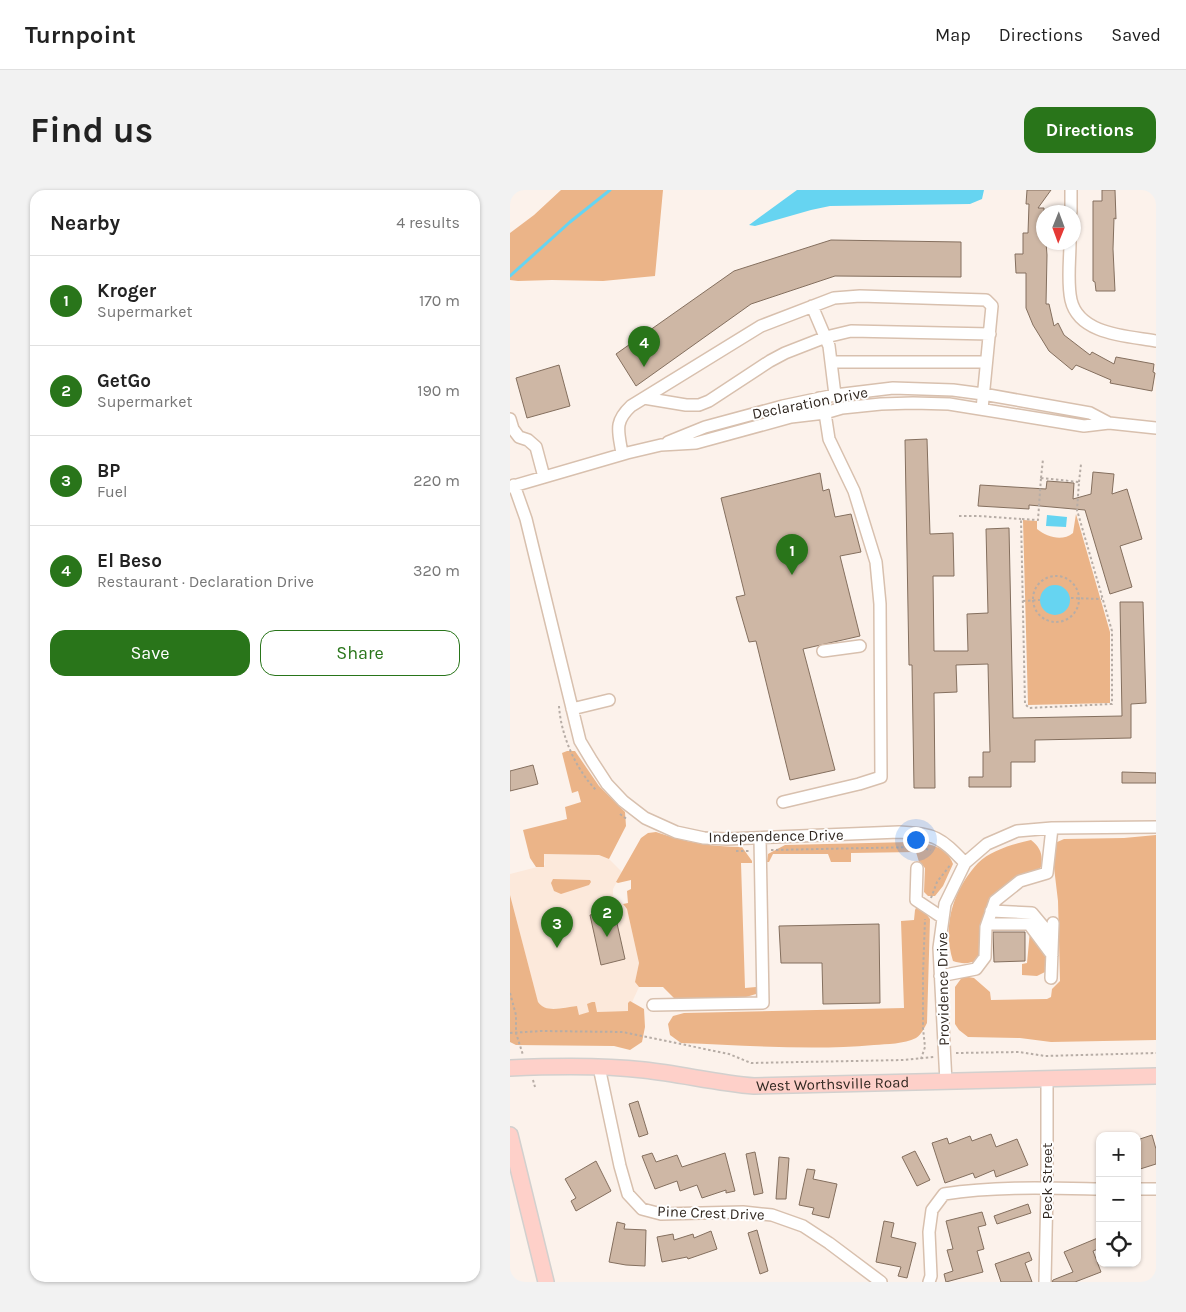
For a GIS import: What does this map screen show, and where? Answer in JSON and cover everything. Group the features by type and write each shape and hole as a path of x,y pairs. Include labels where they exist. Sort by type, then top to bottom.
{"main road":[{"name":"West Worthsville Road","path":"510,1068 599,1067 645,1070 754,1086 1156,1076"},
{"path":"510,1135 546,1282"}],"street":[{"path":"1070,205 1071,190"},
{"path":"1070,250 1069,287 1071,302 1078,314 1097,330 1156,341"},
{"path":"622,454 618,428 621,415 631,406 761,326 834,298 860,296 986,300 992,306 982,409"},
{"path":"812,306 829,346 835,395"},
{"path":"644,398 699,405 708,402 770,361 826,338 851,331 990,334"},
{"path":"831,362 986,362"},
{"name":"Declaration Drive","path":"512,486 622,454 661,445 705,427 783,406 835,395 893,388 953,390 983,394 1090,413 1109,422"},
{"path":"783,802 859,784 882,776 880,604 876,562 854,491 829,439 819,398"},
{"name":"Declaration Drive","path":"661,445 696,443 791,417 824,413 842,408 905,403 949,404 1084,426 1109,422 1156,428"},
{"path":"510,420 513,429 519,437 528,440 536,447 544,477"},
{"name":"Independence Drive","path":"512,486 526,519 580,741 606,784 622,800 645,818 676,832 704,838 760,838 899,832 926,834 946,843 966,863"},
{"path":"862,518 868,505"},
{"path":"823,651 860,646"},
{"path":"572,709 609,700"},
{"name":"Providence Drive","path":"946,1082 939,948 945,904 966,863 987,844 1017,831 1052,828 1156,827"},
{"path":"940,976 976,969 985,957 989,918 995,901 1020,880 1047,873 1052,828"},
{"path":"653,1005 763,1003 760,838"},
{"path":"918,868 916,900 943,918"},
{"path":"989,918 1032,913 1052,946"},
{"path":"989,918 1029,924 1052,946"},
{"path":"1051,978 1053,923"},
{"name":"Pine Crest Drive","path":"599,1067 628,1194 642,1209 661,1214 743,1212 772,1215 803,1226 881,1282"},
{"name":"Peck Street","path":"1045,1282 1048,1188 1047,1079"},
{"path":"929,1282 931,1276 930,1232 932,1210 944,1194 976,1190 1096,1189"},
{"path":"1141,1189 1156,1189"}],"path":[{"path":"959,516 1038,520 1042,459"},
{"path":"1021,519 1025,704 1029,708 1112,704 1112,631 1077,510 1081,464"},
{"path":"1041,478 1080,482"},
{"path":"1056,576 1066,578 1073,584 1079,598 1076,612 1064,621 1056,622 1040,617 1035,611 1033,600 1035,590 1041,581 1056,576"},
{"path":"1071,598 1102,599"},
{"path":"1023,601 1040,600"},
{"path":"558,699 567,745"},
{"path":"778,850 917,847 935,851"},
{"path":"922,1059 925,1045 923,1028 923,974 926,914 937,882 951,864 946,859"},
{"path":"510,993 516,1015 516,1033 520,1048 530,1068 535,1087"},
{"path":"510,1033 541,1031 623,1032 729,1054 752,1063 926,1058"},
{"path":"962,1052 1019,1052 1045,1056 1156,1053"}],"shaded area":[{"path":"561,190 663,190 655,276 603,281 510,280 510,233 534,215"},
{"path":"1076,514 1110,632 1110,703 1028,705 1023,520 1037,521 1037,529 1045,534 1059,538 1073,533"},
{"path":"575,751 599,786 625,812 626,826 609,859 599,855 544,854 544,867 536,867 530,858 523,830 567,819 565,807 581,802 578,791 572,793 562,753"},
{"path":"656,832 677,839 699,843 742,847 752,861 752,863 741,863 745,988 756,987 756,994 746,997 675,999 663,987 639,987 635,982 639,963 627,909 623,904 628,903 627,891 631,889 631,880 616,882 641,838 648,833"},
{"path":"1156,835 1156,1040 1051,1042 1020,1038 968,1037 959,1030 955,1024 955,987 963,976 974,978 990,992 991,1000 1047,999 1051,997 1052,989 1060,981 1058,901 1053,859 1055,843 1064,839 1124,838"},
{"path":"1031,840 1040,852 1042,859 1041,867 1034,874 992,899 983,917 980,931 981,952 978,960 966,963 953,961 950,948 949,922 956,897 969,874 989,854"},
{"path":"924,843 942,849 953,864 943,886 935,896 928,896 924,892 925,868 919,862 916,852 851,853 851,862 831,862 828,854 773,854 769,862 767,862 768,854 785,845"},
{"path":"543,854 599,855 609,859 622,872 613,889 613,896 627,909 639,963 635,982 639,987 628,1011 596,1012 596,1005 589,1013 579,1015 577,1006 547,1010 538,1003 510,895 510,874 545,865"},
{"path":"553,879 590,880 591,882 589,885 561,894 554,891 551,883"},
{"path":"510,895 538,1002 541,1006 550,1009 577,1006 579,1015 589,1012 587,1004 592,1002 595,1002 597,1012 628,1011 628,1003 630,1001 644,1009 645,1027 642,1042 630,1050 614,1046 516,1045 510,1042"},
{"path":"917,906 920,906 930,919 927,1023 916,1038 890,1044 802,1048 681,1043 670,1035 668,1024 673,1016 684,1013 904,1008 901,921 914,920"},
{"path":"1030,931 1048,957 1045,972 1037,976 1022,975 1022,964 1027,963"}],"water":[{"path":"797,190 984,190 982,199 970,204 830,206 755,226 749,225"},
{"path":"1047,515 1067,517 1066,527 1046,526"},
{"path":"1055,585 1066,589 1070,600 1066,611 1055,615 1044,611 1040,600 1044,589"}],"building":[{"path":"1027,190 1051,190 1040,205 1036,205 1036,250 1047,250 1046,304 1049,304 1054,326 1058,323 1064,335 1090,355 1092,352 1114,364 1116,357 1154,364 1153,372 1155,373 1152,391 1110,383 1111,380 1076,365 1072,370 1049,351 1033,325 1026,308 1026,273 1016,273 1015,254 1023,254 1023,233 1028,233 1029,204 1026,204"},
{"path":"1102,190 1115,190 1116,219 1114,218 1113,249 1115,291 1096,291 1095,282 1093,281 1093,201 1102,201"},
{"path":"831,240 961,242 961,277 835,276 751,304 636,386 616,354 734,271"},
{"path":"559,365 570,406 527,418 516,378"},
{"path":"927,439 930,534 953,533 954,576 933,576 934,651 968,651 967,614 988,613 986,529 1009,528 1013,718 1122,716 1120,602 1143,602 1146,703 1131,704 1131,738 1035,740 1035,762 1011,762 1011,787 969,787 969,777 983,777 983,752 990,752 988,664 956,665 957,692 934,693 935,788 914,788 912,665 909,665 905,440"},
{"path":"1093,472 1114,474 1112,494 1127,489 1142,539 1120,546 1132,587 1110,594 1085,510 1029,505 1029,509 978,506 980,485 1046,489 1047,481 1074,483 1073,499 1091,494"},
{"path":"820,473 823,491 829,489 835,517 851,514 861,552 840,556 860,636 803,649 835,770 790,780 756,641 749,642 736,597 745,595 721,498"},
{"path":"533,765 538,784 510,791 510,771"},
{"path":"1122,772 1156,773 1156,783 1122,783"},
{"path":"614,910 625,959 601,965 590,915"},
{"path":"879,924 880,1003 823,1004 822,963 781,963 779,926"},
{"path":"993,932 1025,932 1025,961 994,962"},
{"path":"638,1101 648,1134 639,1137 629,1104"},
{"path":"991,1134 996,1147 1017,1139 1028,1165 996,1177 994,1170 975,1178 973,1173 945,1183 932,1143 947,1138 949,1144 970,1136 972,1141"},
{"path":"1152,1135 1156,1149 1156,1164 1141,1169 1141,1139"},
{"path":"915,1151 930,1180 917,1186 902,1157"},
{"path":"755,1152 763,1193 754,1195 746,1154"},
{"path":"652,1153 656,1162 677,1155 682,1167 725,1153 735,1191 726,1193 726,1190 702,1198 697,1185 680,1191 677,1181 655,1189 642,1156"},
{"path":"779,1157 789,1158 786,1199 776,1199"},
{"path":"596,1161 611,1191 576,1211 571,1201 576,1198 565,1179"},
{"path":"807,1169 815,1170 813,1179 837,1184 829,1218 812,1214 814,1208 799,1205"},
{"path":"1028,1204 1031,1213 997,1224 994,1216"},
{"path":"982,1212 986,1225 978,1227 984,1249 977,1251 983,1272 946,1282 944,1274 953,1271 947,1250 953,1249 946,1221"},
{"path":"884,1221 894,1223 891,1237 916,1243 907,1278 898,1276 901,1267 876,1262"},
{"path":"617,1222 625,1224 624,1229 646,1230 645,1266 609,1262"},
{"path":"757,1230 768,1271 760,1274 748,1233"},
{"path":"711,1231 717,1249 688,1259 687,1257 662,1262 657,1237 673,1234 674,1240 693,1234 694,1238"},
{"path":"1096,1239 1096,1250 1093,1251 1096,1267 1099,1267 1101,1272 1075,1282 1052,1282 1073,1272 1064,1252"},
{"path":"1029,1252 1032,1260 1025,1263 1032,1282 1001,1282 995,1264"}],"waterway":[{"path":"510,276 570,222 610,190"}],"place":[{"name":"El Beso","path":"644,367"},
{"name":"Kroger","path":"792,575"},
{"name":"GetGo","path":"607,937"},
{"name":"BP","path":"557,948"}]}
